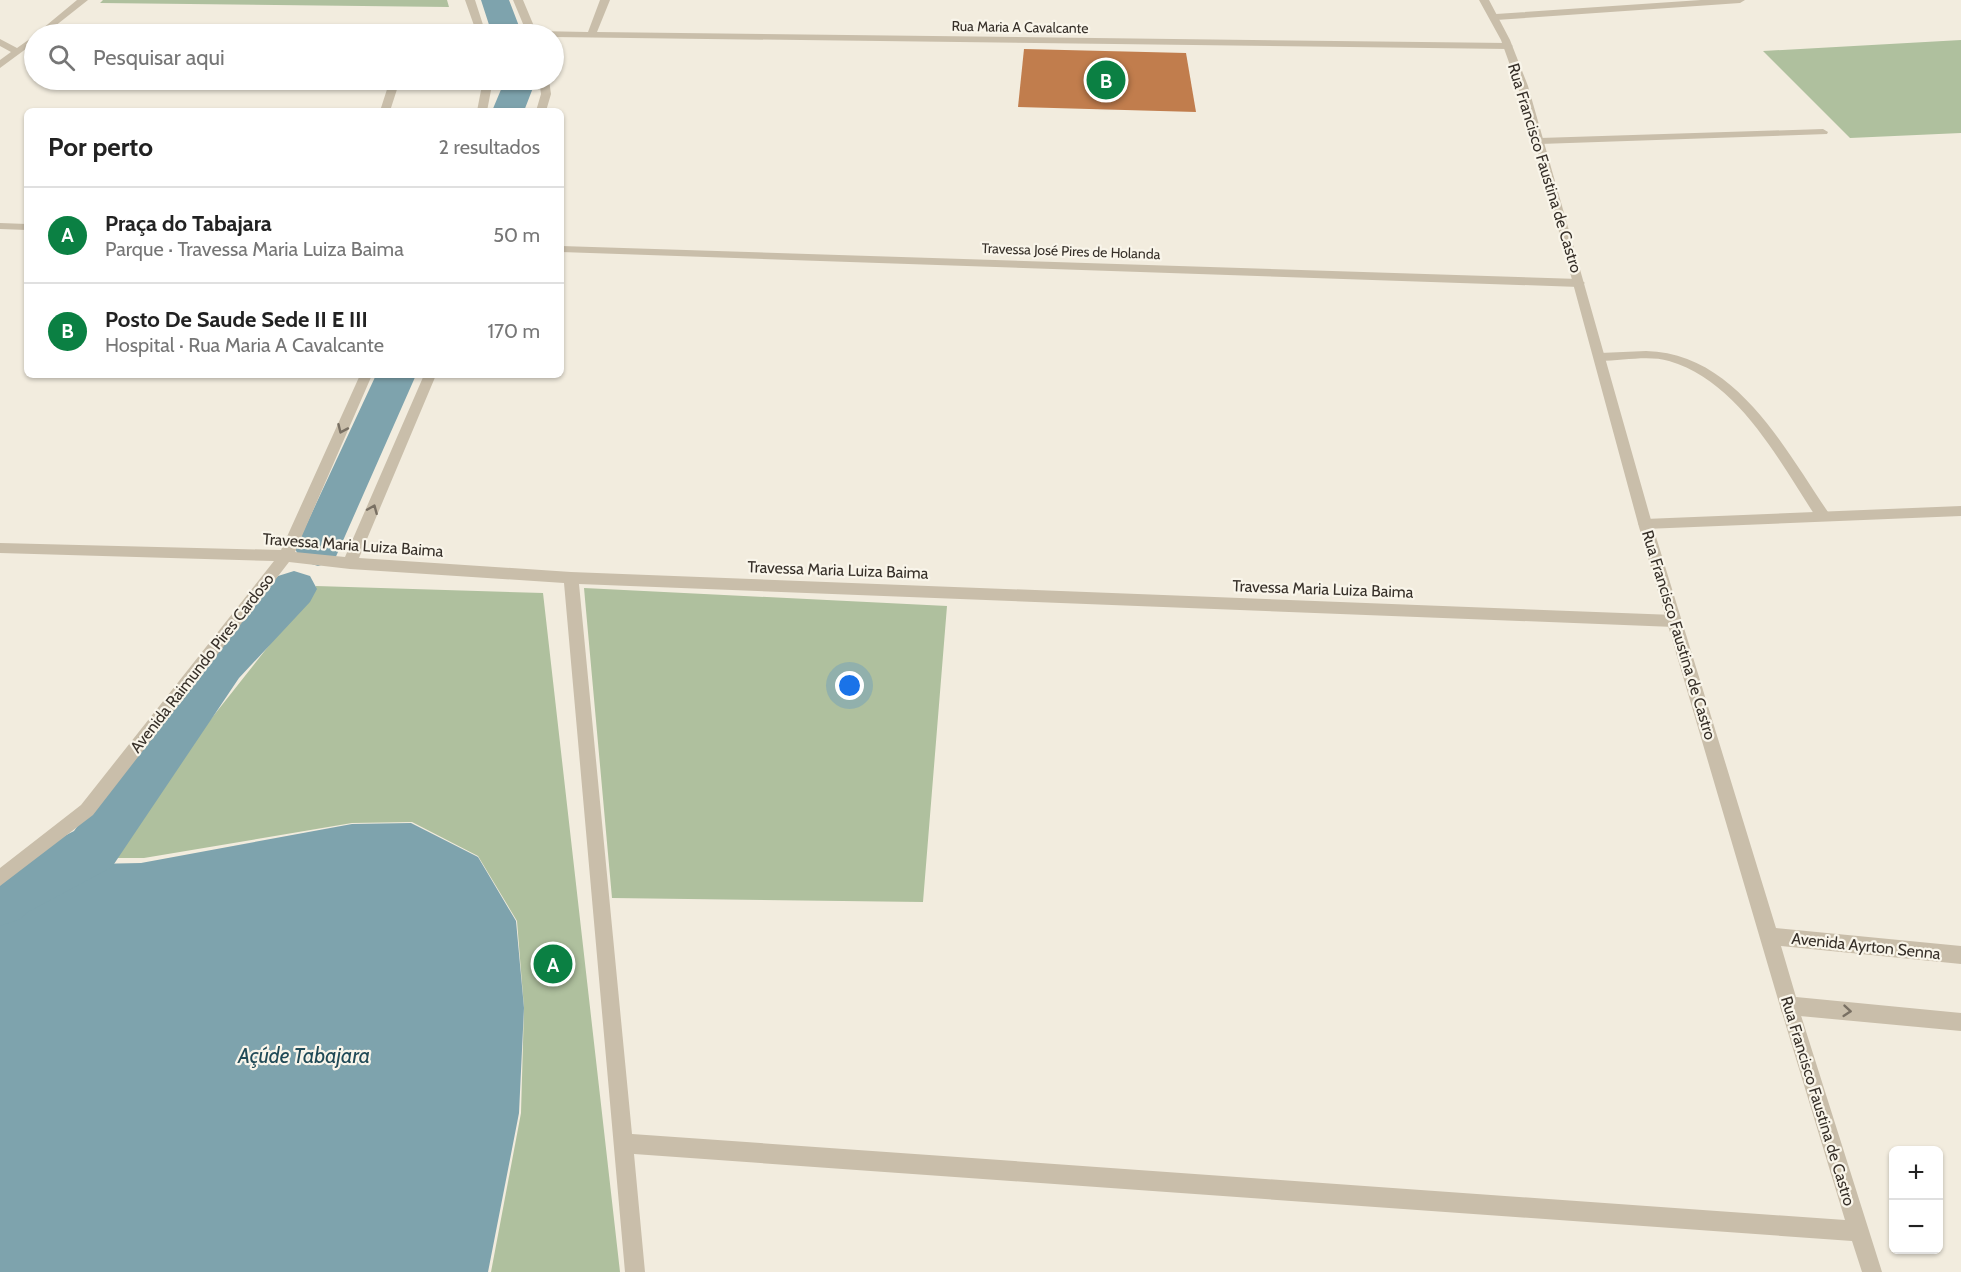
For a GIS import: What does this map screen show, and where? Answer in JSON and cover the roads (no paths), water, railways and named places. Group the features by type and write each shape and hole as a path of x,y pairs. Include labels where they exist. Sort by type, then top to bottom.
{"street":[{"path":"52,24 82,0"},
{"path":"470,0 478,24"},
{"path":"518,0 526,24"},
{"path":"591,35 605,0"},
{"name":"Rua Francisco Faustina de Castro","path":"1484,0 1496,17 1508,46 1540,141 1645,524 1770,936 1789,1006 1872,1272"},
{"path":"1496,17 1740,0"},
{"name":"Rua Maria A Cavalcante","path":"564,35 1508,46"},
{"path":"0,42 18,52"},
{"path":"0,65 24,47"},
{"path":"386,108 392,90"},
{"path":"483,108 486,90"},
{"path":"542,108 545,90"},
{"path":"1540,141 1823,132"},
{"path":"0,226 24,227"},
{"name":"Travessa José Pires de Holanda","path":"564,249 1579,283"},
{"path":"1600,357 1671,358 1697,367 1725,387 1757,421 1823,516"},
{"name":"Avenida Raimundo Pires Cardoso","path":"0,878 87,810 286,556 365,378"},
{"path":"350,563 429,378"},
{"path":"1645,524 1961,511"},
{"name":"Travessa Maria Luiza Baima","path":"0,548 286,556 350,563 571,578 1674,621"},
{"path":"571,578 635,1272"},
{"name":"Avenida Ayrton Senna","path":"1770,936 1961,955"},
{"path":"1789,1006 1961,1022"},
{"path":"623,1143 1859,1231"}],"water":[{"name":"Açúde Tabajara","path":"411,823 478,857 516,921 524,1008 519,1113 488,1272 0,1272 0,912 48,881 92,864 141,863 352,824"}],"waterway":[{"path":"495,0 503,24"},
{"path":"509,108 516,90"},
{"path":"318,549 395,378"},
{"path":"0,900 8,893 93,849 222,664 294,589"}],"place":[{"name":"Posto De Saude Sede II E III","path":"1106,80"},
{"name":"Praça do Tabajara","path":"553,964"}]}
